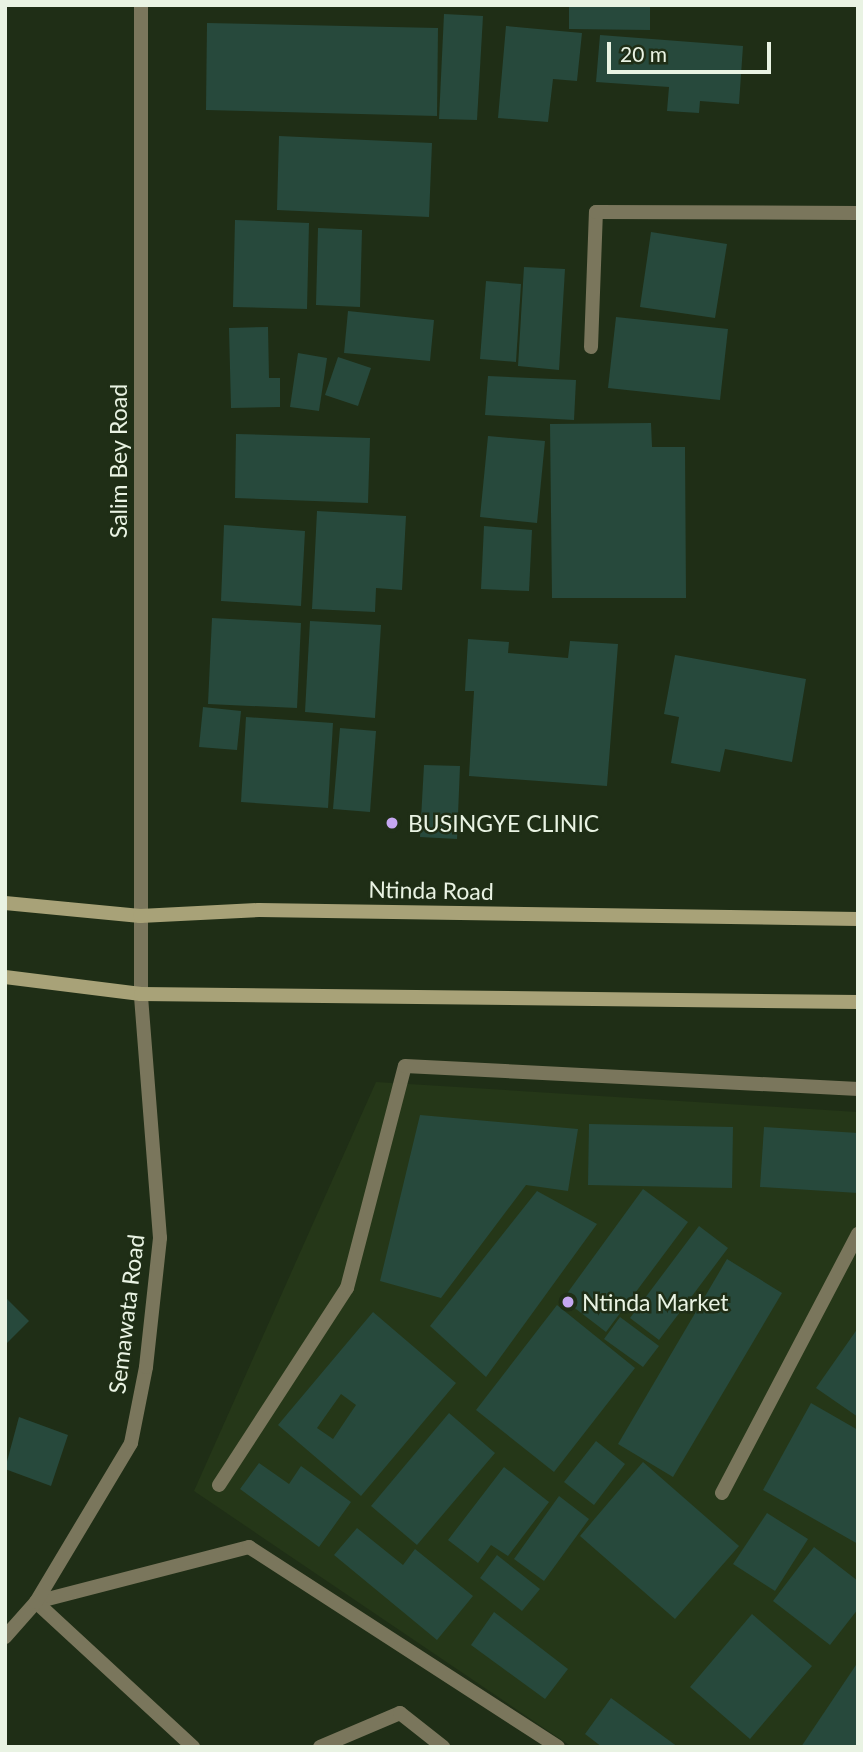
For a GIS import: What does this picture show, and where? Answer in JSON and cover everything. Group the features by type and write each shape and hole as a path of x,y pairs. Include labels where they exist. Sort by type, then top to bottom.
{"main road":[{"name":"Ntinda Road","path":"5,903 140,916 259,910 858,919"},
{"path":"5,977 141,994 858,1002"}],"street":[{"name":"Salim Bey Road","path":"140,916 141,5"},
{"path":"591,347 596,212 858,213"},
{"name":"Semawata Road","path":"5,1637 36,1602 131,1443 146,1367 160,1238 141,994 140,916"},
{"path":"219,1485 347,1288 405,1066 858,1089"},
{"path":"722,1493 858,1234"},
{"path":"36,1602 249,1548 558,1747"},
{"path":"36,1602 193,1747"},
{"path":"320,1747 400,1713 443,1747"}],"shaded area":[{"name":"Ntinda Market","path":"376,1082 858,1112 858,1747 572,1747 194,1491"}],"building":[{"path":"569,5 650,5 650,30 569,29"},
{"path":"444,14 483,16 477,120 439,119"},
{"path":"207,23 438,28 437,116 206,110"},
{"path":"506,26 582,33 577,81 553,79 548,122 498,118"},
{"path":"600,35 743,46 739,104 700,101 699,113 667,111 669,87 596,82"},
{"path":"279,136 432,143 429,217 277,210"},
{"path":"235,220 309,223 307,309 233,307"},
{"path":"318,228 362,230 360,307 316,305"},
{"path":"651,232 727,244 715,318 640,307"},
{"path":"524,267 565,269 559,370 518,366"},
{"path":"486,281 521,284 516,362 480,359"},
{"path":"348,311 434,320 430,361 344,353"},
{"path":"616,317 728,329 720,400 608,388"},
{"path":"268,327 269,378 280,378 280,407 231,408 229,328"},
{"path":"298,353 327,358 319,411 290,407"},
{"path":"338,357 371,368 358,406 325,395"},
{"path":"488,376 576,380 574,420 485,415"},
{"path":"651,423 652,447 685,447 686,598 552,598 550,424"},
{"path":"236,434 370,438 368,503 235,498"},
{"path":"488,436 545,441 537,523 480,517"},
{"path":"317,511 406,516 402,590 376,588 375,612 312,609"},
{"path":"224,525 305,531 301,606 221,601"},
{"path":"484,526 532,530 529,591 481,589"},
{"path":"212,618 301,623 297,708 208,704"},
{"path":"310,621 381,625 375,718 305,712"},
{"path":"468,639 509,642 508,653 568,658 570,641 618,644 607,786 469,776 474,691 465,691"},
{"path":"675,655 806,679 792,762 725,749 720,772 671,763 679,717 664,714"},
{"path":"203,707 241,711 237,750 199,747"},
{"path":"246,717 333,723 328,808 241,802"},
{"path":"340,728 376,731 370,812 333,809"},
{"path":"424,765 460,766 457,839 420,837"},
{"path":"420,1115 578,1129 568,1191 526,1185 441,1298 380,1281"},
{"path":"589,1124 733,1127 732,1188 588,1185"},
{"path":"764,1127 858,1133 858,1193 760,1187"},
{"path":"643,1189 688,1222 606,1332 563,1299"},
{"path":"537,1191 597,1224 486,1377 430,1326"},
{"path":"699,1226 728,1248 659,1340 630,1318"},
{"path":"727,1259 782,1293 673,1477 618,1444"},
{"path":"5,1297 29,1321 5,1345"},
{"path":"557,1305 635,1368 554,1472 476,1410"},
{"path":"373,1312 456,1383 361,1496 278,1425","holes":["341,1394 356,1405 333,1439 317,1428"]},
{"path":"620,1317 659,1346 643,1367 604,1339"},
{"path":"858,1328 858,1417 816,1388"},
{"path":"811,1403 858,1430 858,1544 763,1490"},
{"path":"449,1413 495,1453 417,1545 371,1506"},
{"path":"19,1417 68,1435 51,1486 5,1469"},
{"path":"596,1441 625,1464 594,1505 564,1482"},
{"path":"643,1462 739,1546 675,1619 580,1536"},
{"path":"259,1463 289,1484 301,1466 351,1502 319,1547 240,1489"},
{"path":"504,1467 549,1502 508,1556 491,1545 478,1563 448,1540"},
{"path":"559,1496 589,1519 544,1581 514,1559"},
{"path":"767,1513 808,1539 775,1591 733,1564"},
{"path":"357,1528 403,1565 415,1549 473,1596 437,1640 334,1555"},
{"path":"814,1547 858,1581 858,1609 830,1645 773,1601"},
{"path":"497,1555 540,1589 522,1611 480,1578"},
{"path":"494,1612 568,1669 545,1699 471,1645"},
{"path":"752,1614 812,1666 750,1739 690,1687"},
{"path":"858,1662 858,1747 801,1747"},
{"path":"611,1698 678,1747 602,1747 585,1734"}],"place":[{"name":"BUSINGYE CLINIC","path":"392,823"},
{"name":"Ntinda Market","path":"568,1302"}]}
